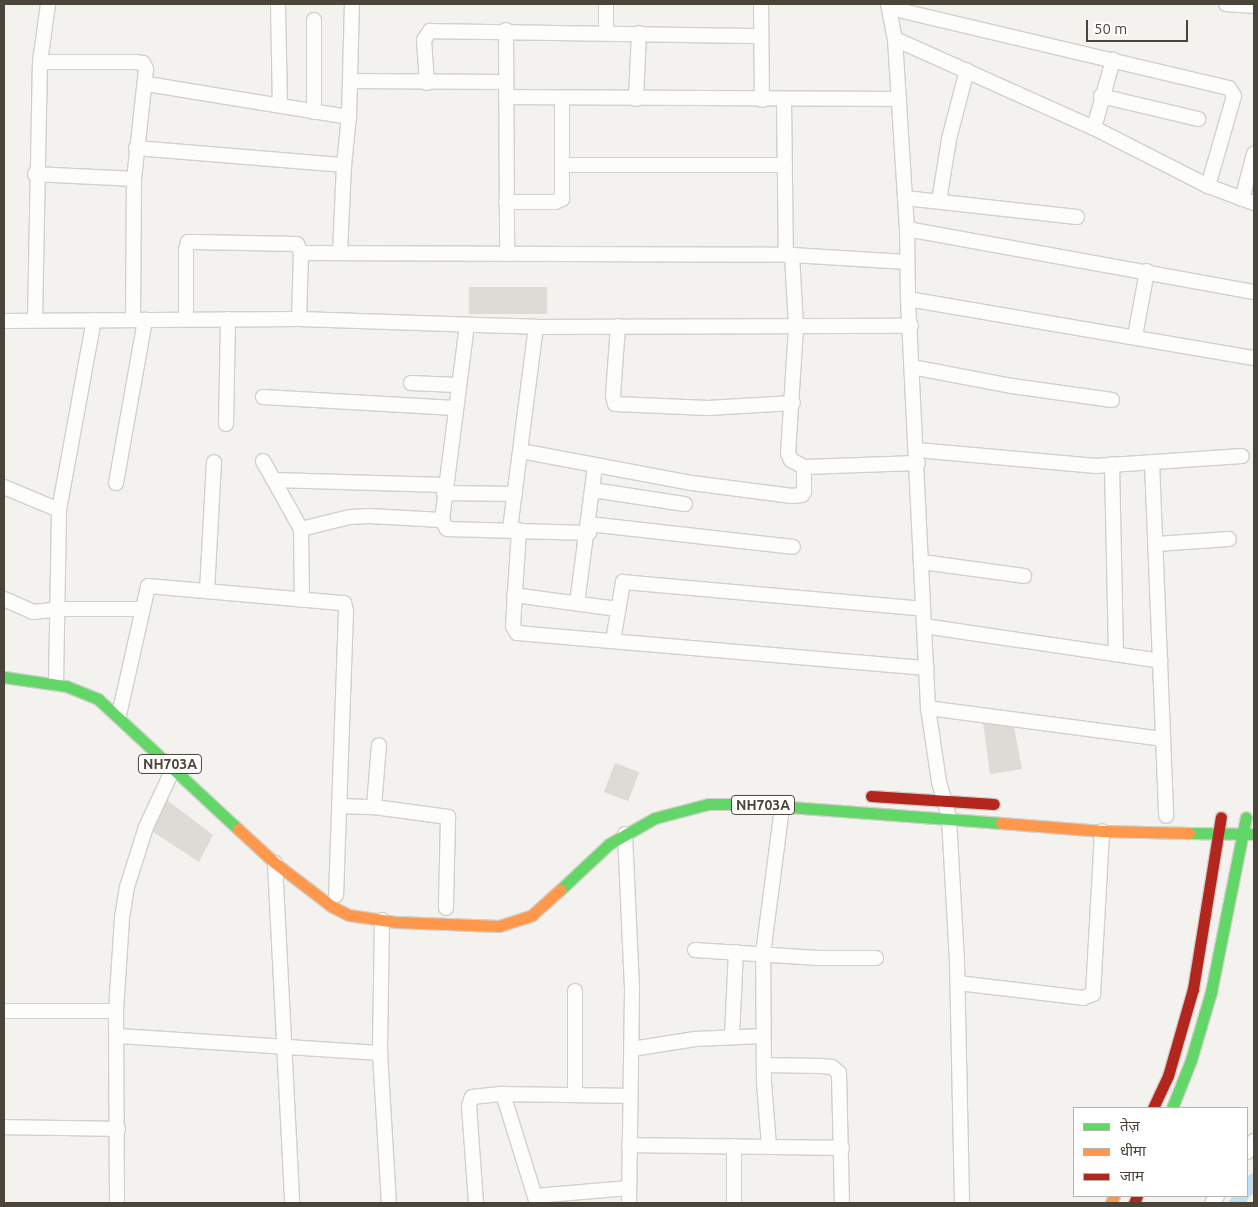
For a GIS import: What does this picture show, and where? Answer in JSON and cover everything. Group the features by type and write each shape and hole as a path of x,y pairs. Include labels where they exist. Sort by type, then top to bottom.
{"main road":[{"name":"NH703A","path":"4,677 56,684 85,692 119,716 276,863 316,892 331,906 349,915 382,920 477,926 499,926 518,921 532,915 609,844 655,818 708,804 782,806 1102,830 1249,834"},
{"path":"858,795 1010,806"},
{"path":"1153,1107 1168,1076 1193,989 1220,834 1216,817 1250,817 1249,834 1229,889 1211,992 1191,1060 1172,1107"},
{"name":"NH703A","path":"316,892 340,896"},
{"path":"441,908 462,908"},
{"path":"1193,989 1211,992"}],"street":[{"path":"35,320 35,174 40,62 48,4"},
{"path":"278,4 280,105"},
{"path":"340,253 344,165 352,81 352,4"},
{"path":"606,4 606,32"},
{"path":"761,4 762,100"},
{"path":"1226,4 1254,6"},
{"path":"962,1203 958,983 949,818 943,800 928,708 911,326 908,299 907,229 895,39 889,6 1233,91 1208,186"},
{"path":"314,20 314,112"},
{"path":"426,83 424,40 427,32 506,30 761,36"},
{"path":"506,30 507,254"},
{"path":"636,99 639,33"},
{"path":"895,39 1094,128 1208,186 1248,201 1254,154"},
{"path":"1094,128 1101,96 1113,60"},
{"path":"40,62 135,62 143,64 146,69 146,84 136,148 134,179 139,320 116,483"},
{"path":"939,200 949,139 967,70"},
{"path":"352,81 426,83 506,82"},
{"path":"146,84 349,117"},
{"path":"1101,96 1198,119"},
{"path":"506,98 899,99"},
{"path":"506,202 559,201 562,165 562,98"},
{"path":"784,100 784,165 789,255 796,327 793,403 788,453 794,465 804,467 917,456 1069,465 1242,456"},
{"path":"136,148 344,165"},
{"path":"562,165 784,165"},
{"path":"35,174 134,179"},
{"path":"905,198 939,200 1077,217"},
{"path":"907,229 1147,271 1254,292"},
{"path":"186,320 188,242 297,244 300,253 299,319"},
{"path":"300,253 789,255 907,262"},
{"path":"1135,336 1147,271"},
{"path":"908,299 1135,336 1254,358"},
{"path":"4,321 299,319 536,327 911,326"},
{"path":"56,684 60,609 59,510 94,320"},
{"path":"226,424 228,320"},
{"path":"467,325 444,489 442,520 447,530 589,529 793,547"},
{"path":"618,326 613,396 615,404 708,408 793,403"},
{"path":"536,327 515,494 513,626 517,632 927,668"},
{"path":"912,367 1012,386 1112,400"},
{"path":"411,383 458,385"},
{"path":"263,397 455,408"},
{"path":"521,451 594,466 792,496 802,495 804,492 804,467"},
{"path":"263,461 301,529 302,600"},
{"path":"207,591 214,462"},
{"path":"1152,462 1166,816"},
{"path":"1112,464 1116,653"},
{"path":"577,603 589,529 594,466"},
{"path":"273,480 515,494"},
{"path":"4,487 59,510"},
{"path":"593,490 685,504"},
{"path":"301,529 360,516 442,520"},
{"path":"1156,544 1229,539"},
{"path":"922,562 1024,576"},
{"path":"613,641 621,585 629,582 923,609"},
{"path":"119,716 146,590 152,584 207,591 339,602 346,607 340,806 340,896"},
{"path":"514,595 618,609"},
{"path":"4,599 28,612 60,609 142,609"},
{"path":"924,626 1160,661"},
{"path":"928,708 1163,739"},
{"path":"374,807 379,745"},
{"path":"117,1203 118,1036 116,1011 118,948 128,887 146,827 174,767"},
{"path":"340,806 374,807 448,817 441,908"},
{"path":"769,1146 763,1036 763,954 782,806"},
{"path":"958,983 1083,998 1093,994 1102,830"},
{"path":"626,834 632,1048 629,1203"},
{"path":"276,863 292,1203"},
{"path":"382,920 380,1053 388,1203"},
{"path":"695,950 876,958"},
{"path":"732,1036 736,952"},
{"path":"574,1094 575,991"},
{"path":"4,1011 116,1011"},
{"path":"118,1036 380,1053"},
{"path":"632,1048 732,1036 763,1036"},
{"path":"764,1066 821,1066 837,1070 840,1078 842,1203"},
{"path":"476,1203 470,1101 479,1095 503,1094 630,1096"},
{"path":"503,1094 536,1199 629,1188"},
{"path":"4,1128 118,1129"},
{"path":"629,1145 842,1148"},
{"path":"734,1146 734,1203"}],"building":[{"path":"469,287 547,287 547,314 469,314"},
{"path":"983,722 1013,722 1022,769 990,774"},
{"path":"615,763 639,772 628,801 604,792"},
{"path":"163,797 213,835 199,862 150,830"}],"waterway":[{"path":"1248,1189 1254,1180"},
{"path":"1236,1203 1241,1197"}],"traffic: fast":[{"path":"4,677 66,686 98,699 238,829"},
{"path":"560,890 609,844 655,818 708,804 750,804 1001,823"},
{"path":"1172,1107 1191,1060 1211,992 1246,817"},
{"path":"1189,833 1254,834"}],"traffic: slow":[{"path":"1001,823 1102,831 1189,833"},
{"path":"238,829 275,863 331,906 349,915 396,922 499,926 532,915 560,890"},
{"path":"1111,1203 1114,1197"}],"traffic: jam":[{"path":"871,796 994,804"},
{"path":"1153,1107 1168,1076 1193,989 1221,817"},
{"path":"1134,1203 1137,1197"}]}
